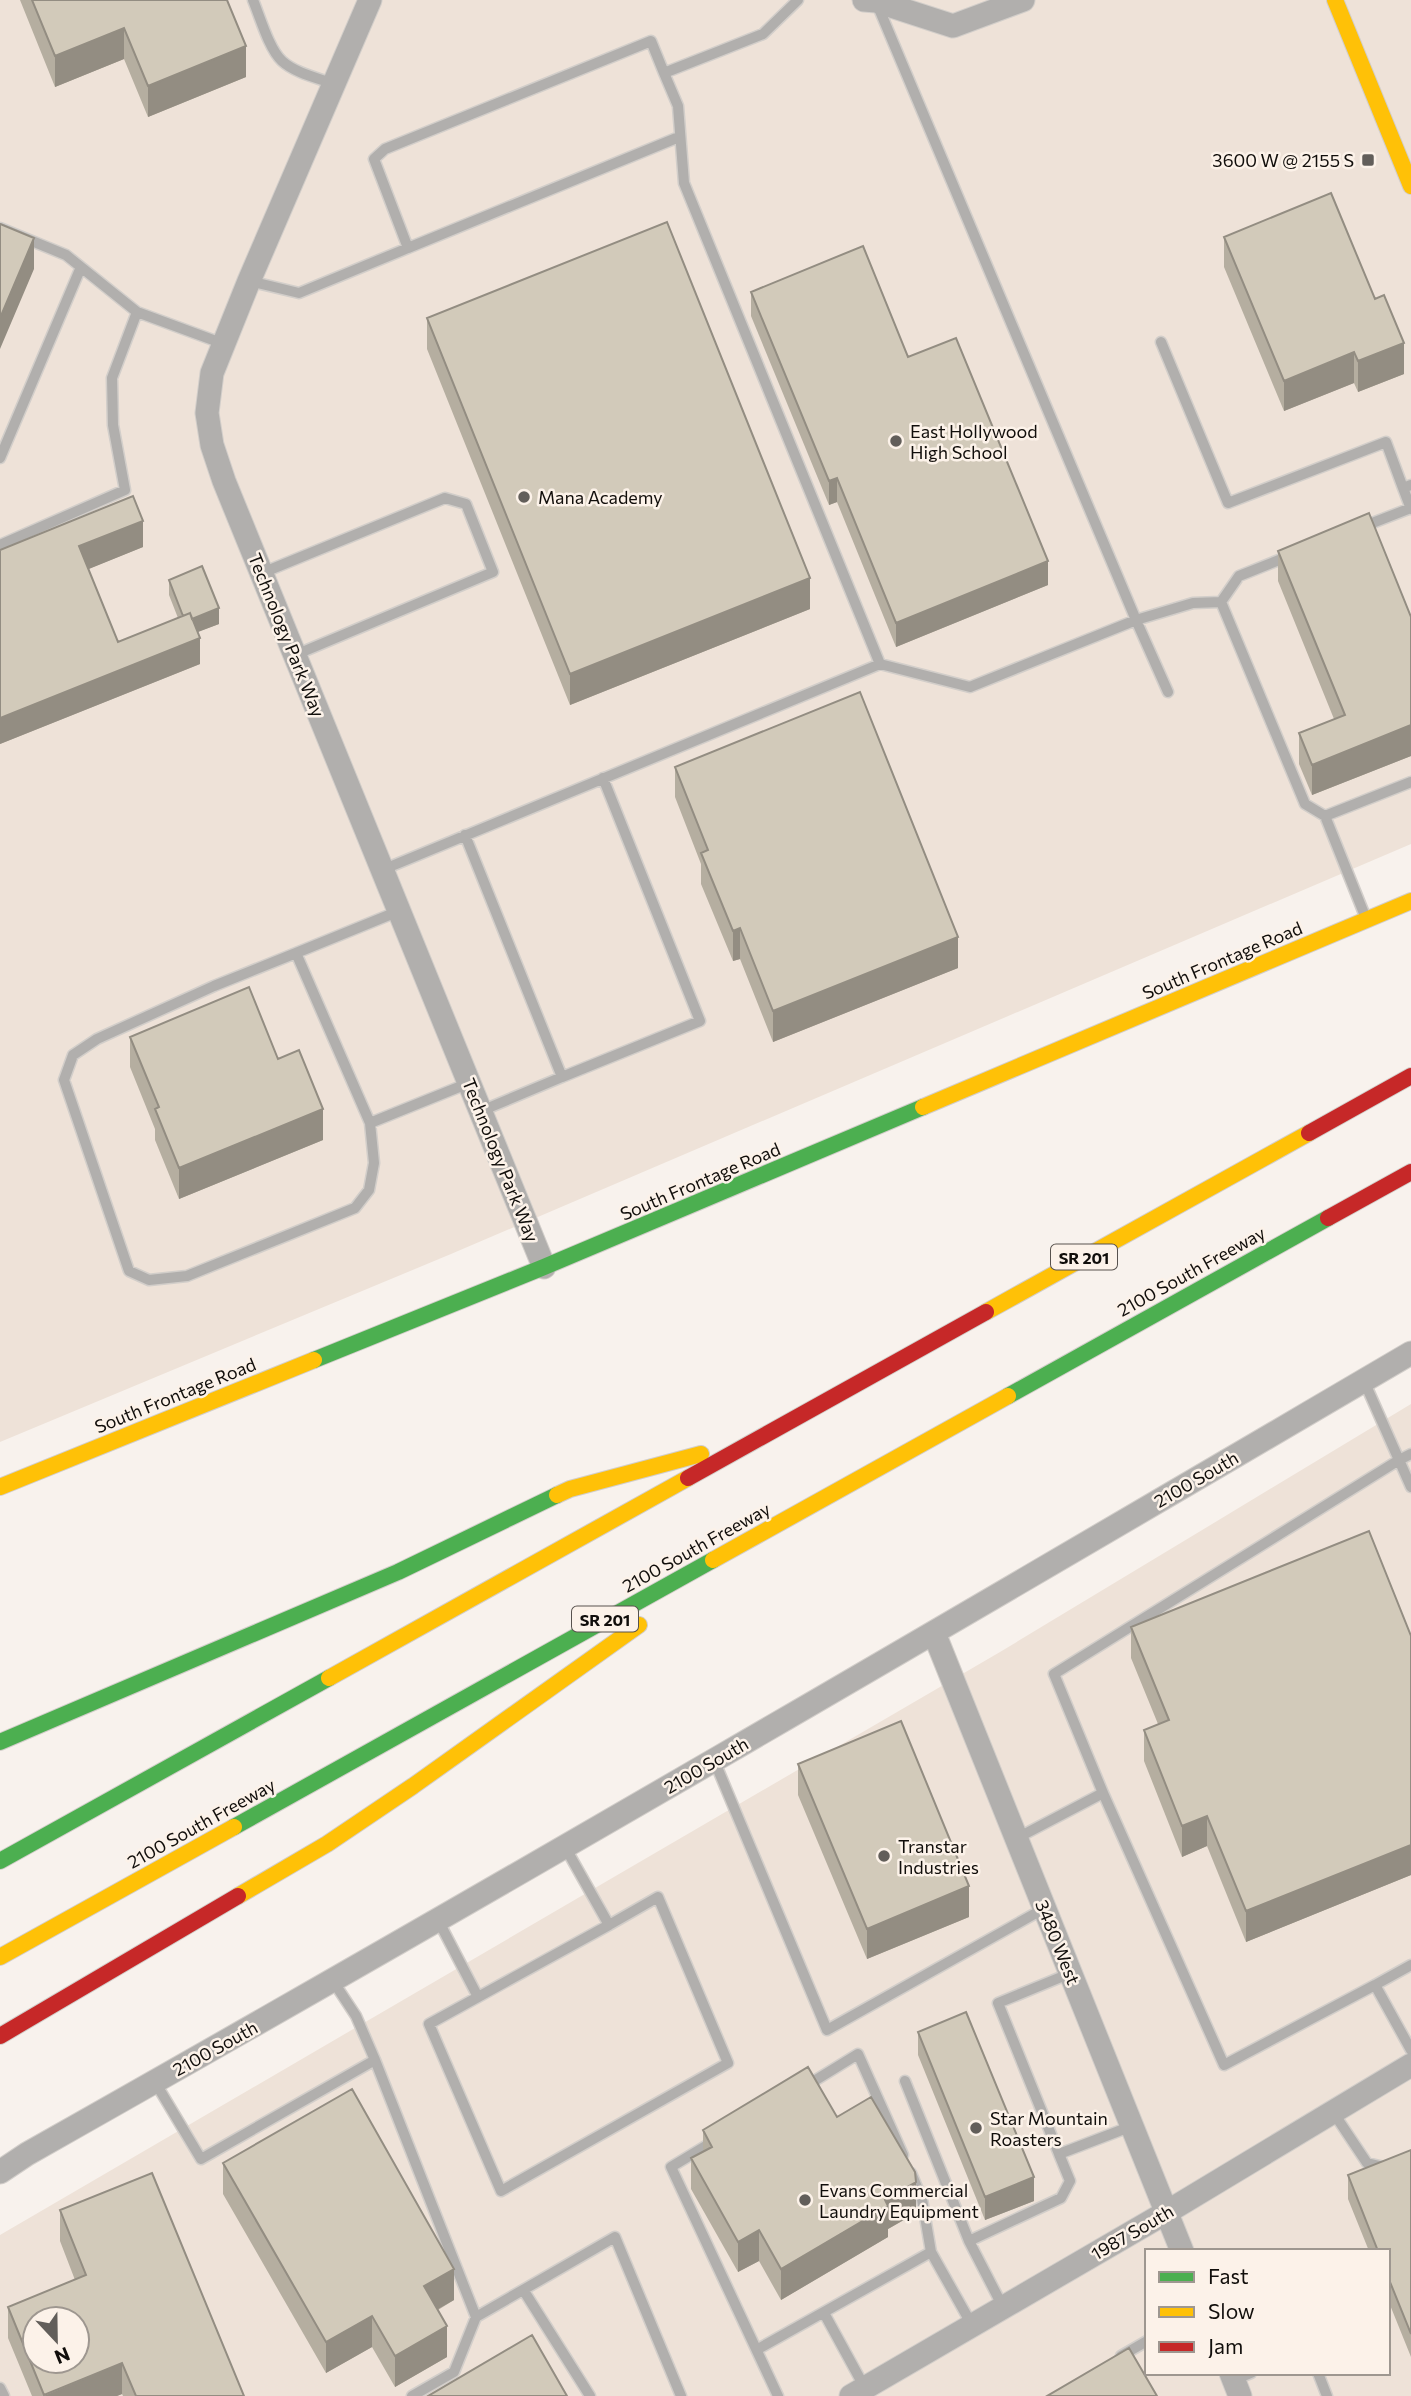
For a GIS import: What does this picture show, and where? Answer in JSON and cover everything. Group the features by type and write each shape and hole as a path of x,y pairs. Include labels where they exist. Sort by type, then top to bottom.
{"main road":[{"path":"1335,0 1408,171"},
{"name":"South Frontage Road","path":"0,1487 544,1267 1411,901"},
{"name":"SR 201","path":"0,1861 1411,1076"},
{"name":"2100 South Freeway","path":"0,1957 1411,1172"},
{"path":"687,1593 1210,1282"},
{"path":"0,1742 398,1572 570,1489 757,1438"},
{"path":"0,2036 327,1844 653,1615"}],"street":[{"name":"Technology Park Way","path":"370,0 212,373 207,413 212,445 262,573 544,1267"},
{"path":"873,0 953,26 1023,0"},
{"name":"2100 South","path":"0,2172 934,1633 1411,1353"},
{"name":"3480 West","path":"934,1633 1181,2249"},
{"name":"1987 South","path":"858,2392 1167,2212 1411,2065"}],"lane":[{"path":"253,0 274,50 282,61 334,84"},
{"path":"664,73 763,34 797,0"},
{"path":"873,0 1168,692"},
{"path":"408,248 374,159 385,149 651,41 678,106 684,183 880,664"},
{"path":"249,281 299,293 680,137"},
{"path":"0,228 66,255 137,312 224,344"},
{"path":"0,458 81,267"},
{"path":"0,545 125,490 113,425 112,378 137,312"},
{"path":"1161,342 1228,503 1386,442 1407,486 1411,509 1349,532"},
{"path":"262,573 444,498 466,504 493,572 295,655"},
{"path":"1221,602 1239,576 1300,552"},
{"path":"382,870 880,664 970,687 1136,620 1193,603 1221,602"},
{"path":"1221,602 1305,804 1325,816 1367,920"},
{"path":"481,1111 700,1021 603,778"},
{"path":"1325,816 1411,782"},
{"path":"465,835 562,1077"},
{"path":"296,953 370,1123 374,1163 369,1190 355,1209 187,1276 149,1280 129,1271 64,1080 73,1055 108,1034 214,986 399,911"},
{"path":"370,1123 469,1083"},
{"path":"1364,1381 1411,1487"},
{"path":"1411,1454 1054,1674 1103,1793 1224,2065 1411,1965"},
{"path":"714,1760 827,2030 1045,1908"},
{"path":"1017,1838 1103,1793"},
{"path":"565,1847 609,1925"},
{"path":"658,1898 728,2063 501,2191 429,2024 609,1925 658,1898"},
{"path":"438,1920 478,1997"},
{"path":"969,2241 1061,2198 1070,2181 998,2003 1071,1973"},
{"path":"333,1981 356,2016 375,2060 476,2317"},
{"path":"1375,1985 1411,2050"},
{"path":"800,2089 859,2054 922,2199 931,2252 972,2325"},
{"path":"155,2082 201,2159 375,2060"},
{"path":"905,2081 969,2241 1003,2307"},
{"path":"1334,2112 1367,2163 1388,2168 1411,2158"},
{"path":"1059,2154 1132,2126"},
{"path":"730,2131 671,2167 778,2396"},
{"path":"412,2396 454,2372 476,2317 615,2237 681,2396"},
{"path":"758,2349 931,2252"},
{"path":"524,2291 590,2396"},
{"path":"824,2313 858,2392"},
{"path":"1111,2362 1145,2342"},
{"path":"1319,2375 1327,2396"},
{"path":"0,2388 4,2396"}],"shaded area":[{"path":"0,0 1411,0 1411,844 451,1254 0,1442"},
{"path":"1411,1404 1411,2396 0,2396 0,2235 1000,1652"}],"building":[{"path":"32,0 227,0 246,46 148,86 124,28 55,56"},
{"path":"1331,193 1375,299 1384,295 1404,343 1358,361 1354,352 1284,381 1224,237"},
{"path":"667,222 810,578 570,674 427,318"},
{"path":"0,224 34,238 0,318"},
{"name":"East Hollywood High School","path":"863,246 908,357 956,338 1048,561 896,623 837,478 829,481 751,292"},
{"path":"133,496 143,521 79,546 118,642 190,613 200,638 0,718 0,550"},
{"path":"1369,513 1411,617 1411,725 1312,765 1299,733 1345,715 1278,551"},
{"path":"202,566 219,608 192,619 190,613 183,616 169,580"},
{"path":"860,692 958,937 773,1011 740,928 733,931 701,853 708,850 675,767"},
{"path":"249,987 278,1059 299,1050 323,1109 179,1168 155,1109 159,1107 130,1037"},
{"path":"1369,1531 1411,1636 1411,1845 1246,1911 1207,1816 1182,1826 1144,1730 1169,1720 1131,1627"},
{"name":"Transtar Industries","path":"901,1721 969,1886 867,1929 798,1764"},
{"name":"Star Mountain Roasters","path":"966,2012 1034,2177 985,2197 918,2032"},
{"name":"Evans Commercial Laundry Equipment","path":"808,2067 837,2117 871,2097 915,2172 916,2182 885,2200 888,2206 781,2269 759,2230 738,2242 691,2158 712,2147 703,2130"},
{"path":"352,2089 454,2269 424,2286 447,2326 395,2356 372,2316 326,2342 223,2163"},
{"path":"1411,2150 1411,2334 1390,2282 1390,2249 1377,2249 1348,2175"},
{"path":"152,2173 244,2396 136,2396 122,2363 44,2395 36,2375 91,2375 91,2305 21,2305 21,2339 8,2307 86,2275 60,2210"},
{"path":"532,2335 567,2396 428,2396"},
{"path":"1129,2348 1157,2396 1047,2396"}],"traffic: fast":[{"path":"314,1360 544,1267 923,1107"},
{"path":"1008,1396 1328,1218"},
{"path":"0,1742 398,1572 557,1495"},
{"path":"234,1827 713,1560"},
{"path":"0,1861 329,1678"}],"traffic: slow":[{"path":"1335,0 1411,186"},
{"path":"923,1107 1411,901"},
{"path":"986,1312 1309,1133"},
{"path":"0,1487 314,1360"},
{"path":"713,1560 1008,1396"},
{"path":"557,1495 570,1489 701,1454"},
{"path":"329,1678 688,1478"},
{"path":"238,1896 327,1844 413,1786 639,1625"},
{"path":"0,1957 234,1827"}],"traffic: jam":[{"path":"1309,1133 1411,1076"},
{"path":"1328,1218 1411,1172"},
{"path":"688,1478 986,1312"},
{"path":"0,2036 238,1896"}],"place":[{"name":"3600 W @ 2155 S","path":"1368,160"},
{"name":"East Hollywood High School","path":"896,441"},
{"name":"Mana Academy","path":"524,497"},
{"name":"Transtar Industries","path":"884,1856"},
{"name":"Star Mountain Roasters","path":"976,2128"},
{"name":"Evans Commercial Laundry Equipment","path":"805,2200"}]}
